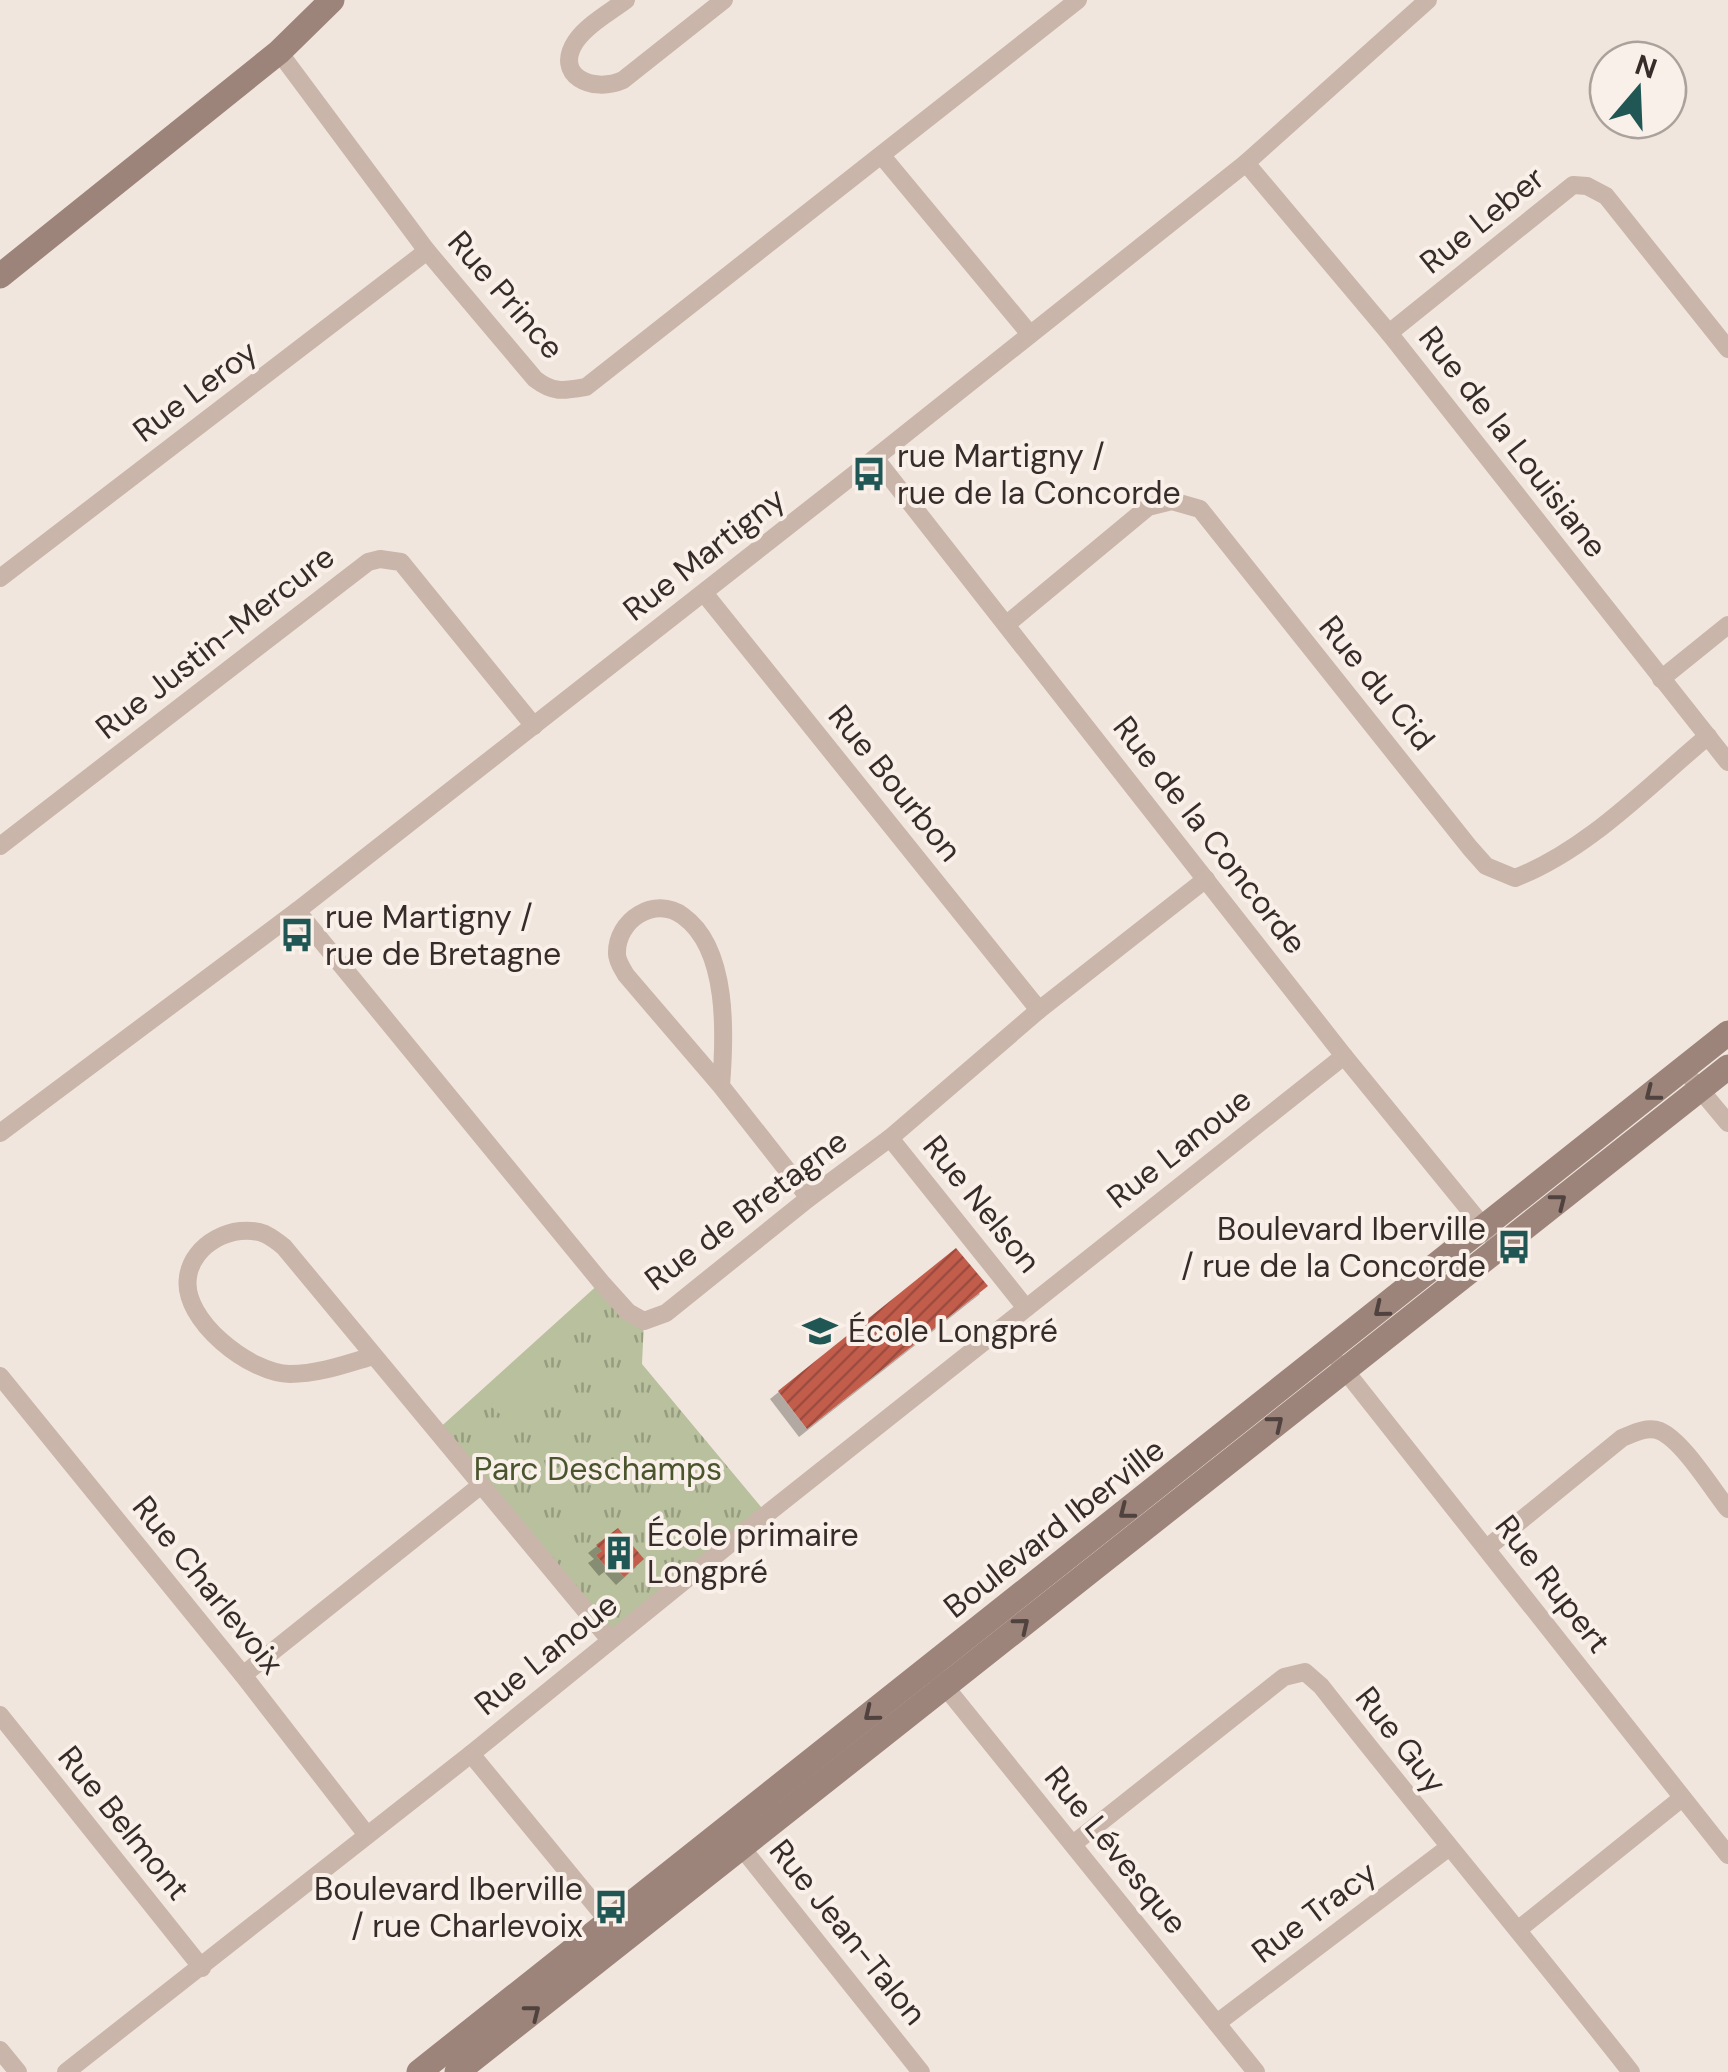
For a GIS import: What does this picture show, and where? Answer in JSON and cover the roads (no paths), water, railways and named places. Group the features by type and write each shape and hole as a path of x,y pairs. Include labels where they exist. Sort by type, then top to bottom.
{"street":[{"path":"0,276 279,52 332,0"},
{"path":"626,0 584,32 570,53 571,68 579,80 593,86 608,86 622,80 724,0"},
{"name":"Rue Martigny","path":"0,1133 297,911 875,458 1246,163 1428,0"},
{"name":"Rue Prince","path":"279,52 427,251 535,379 550,391 586,387 882,156 1068,2"},
{"path":"882,156 1029,333"},
{"name":"Rue de la Louisiane","path":"1246,163 1389,334 1728,762"},
{"name":"Rue Leber","path":"1389,334 1573,186 1587,186 1606,196 1728,349"},
{"name":"Rue Leroy","path":"0,578 427,251"},
{"name":"Rue de la Concorde","path":"875,458 1344,1056 1491,1237"},
{"name":"Rue du Cid","path":"1007,624 1148,506 1172,501 1200,509 1470,848 1486,866 1515,878 1541,868 1569,850 1708,736"},
{"name":"Rue Justin-Mercure","path":"0,846 368,562 380,559 401,562 534,726"},
{"name":"Rue Bourbon","path":"704,593 1039,1010"},
{"path":"1661,679 1728,626"},
{"name":"Rue de Bretagne","path":"297,911 628,1312 644,1321 666,1313 890,1138 1039,1010 1206,879"},
{"path":"721,1086 726,1030 711,955 682,914 655,908 639,913 626,924 616,956 626,975 721,1086 809,1198"},
{"name":"Boulevard Iberville","path":"419,2072 616,1931 735,1839 1491,1237 1728,1033"},
{"name":"Rue Lanoue","path":"66,2072 472,1754 1344,1056"},
{"name":"Boulevard Iberville","path":"1491,1237 1728,1068"},
{"path":"1683,1069 1728,1123"},
{"name":"Rue Nelson","path":"890,1138 1026,1308"},
{"path":"373,1356 323,1370 288,1374 258,1368 233,1353 205,1322 189,1296 188,1277 196,1254 233,1232 267,1235 284,1247 610,1640"},
{"name":"Rue Rupert","path":"1337,1360 1728,1855"},
{"name":"Rue Charlevoix","path":"0,1376 243,1675 367,1835"},
{"path":"1487,1548 1622,1438 1642,1430 1658,1430 1674,1440 1728,1509"},
{"path":"243,1675 480,1486"},
{"name":"Rue Guy","path":"1073,1844 1284,1677 1305,1672 1321,1686 1632,2072"},
{"name":"Rue Lévesque","path":"937,1677 1256,2072"},
{"name":"Rue Belmont","path":"0,1714 202,1968"},
{"path":"472,1754 616,1931"},
{"path":"1519,1929 1682,1798"},
{"name":"Rue Jean-Talon","path":"735,1839 921,2072"},
{"name":"Rue Tracy","path":"1217,2023 1448,1848"},
{"name":"Boulevard Iberville","path":"457,2072 616,1931"},
{"path":"0,2050 18,2072"}],"place":[{"name":"rue Martigny / rue de la Concorde","path":"869,474"},
{"name":"rue Martigny / rue de Bretagne","path":"297,935"},
{"name":"Boulevard Iberville / rue de la Concorde","path":"1514,1247"},
{"name":"École Longpré","path":"820,1331"},
{"name":"École primaire Longpré","path":"619,1553"},
{"name":"Boulevard Iberville / rue Charlevoix","path":"611,1907"}],"park label":[{"name":"Parc Deschamps","path":"598,1469"}]}
